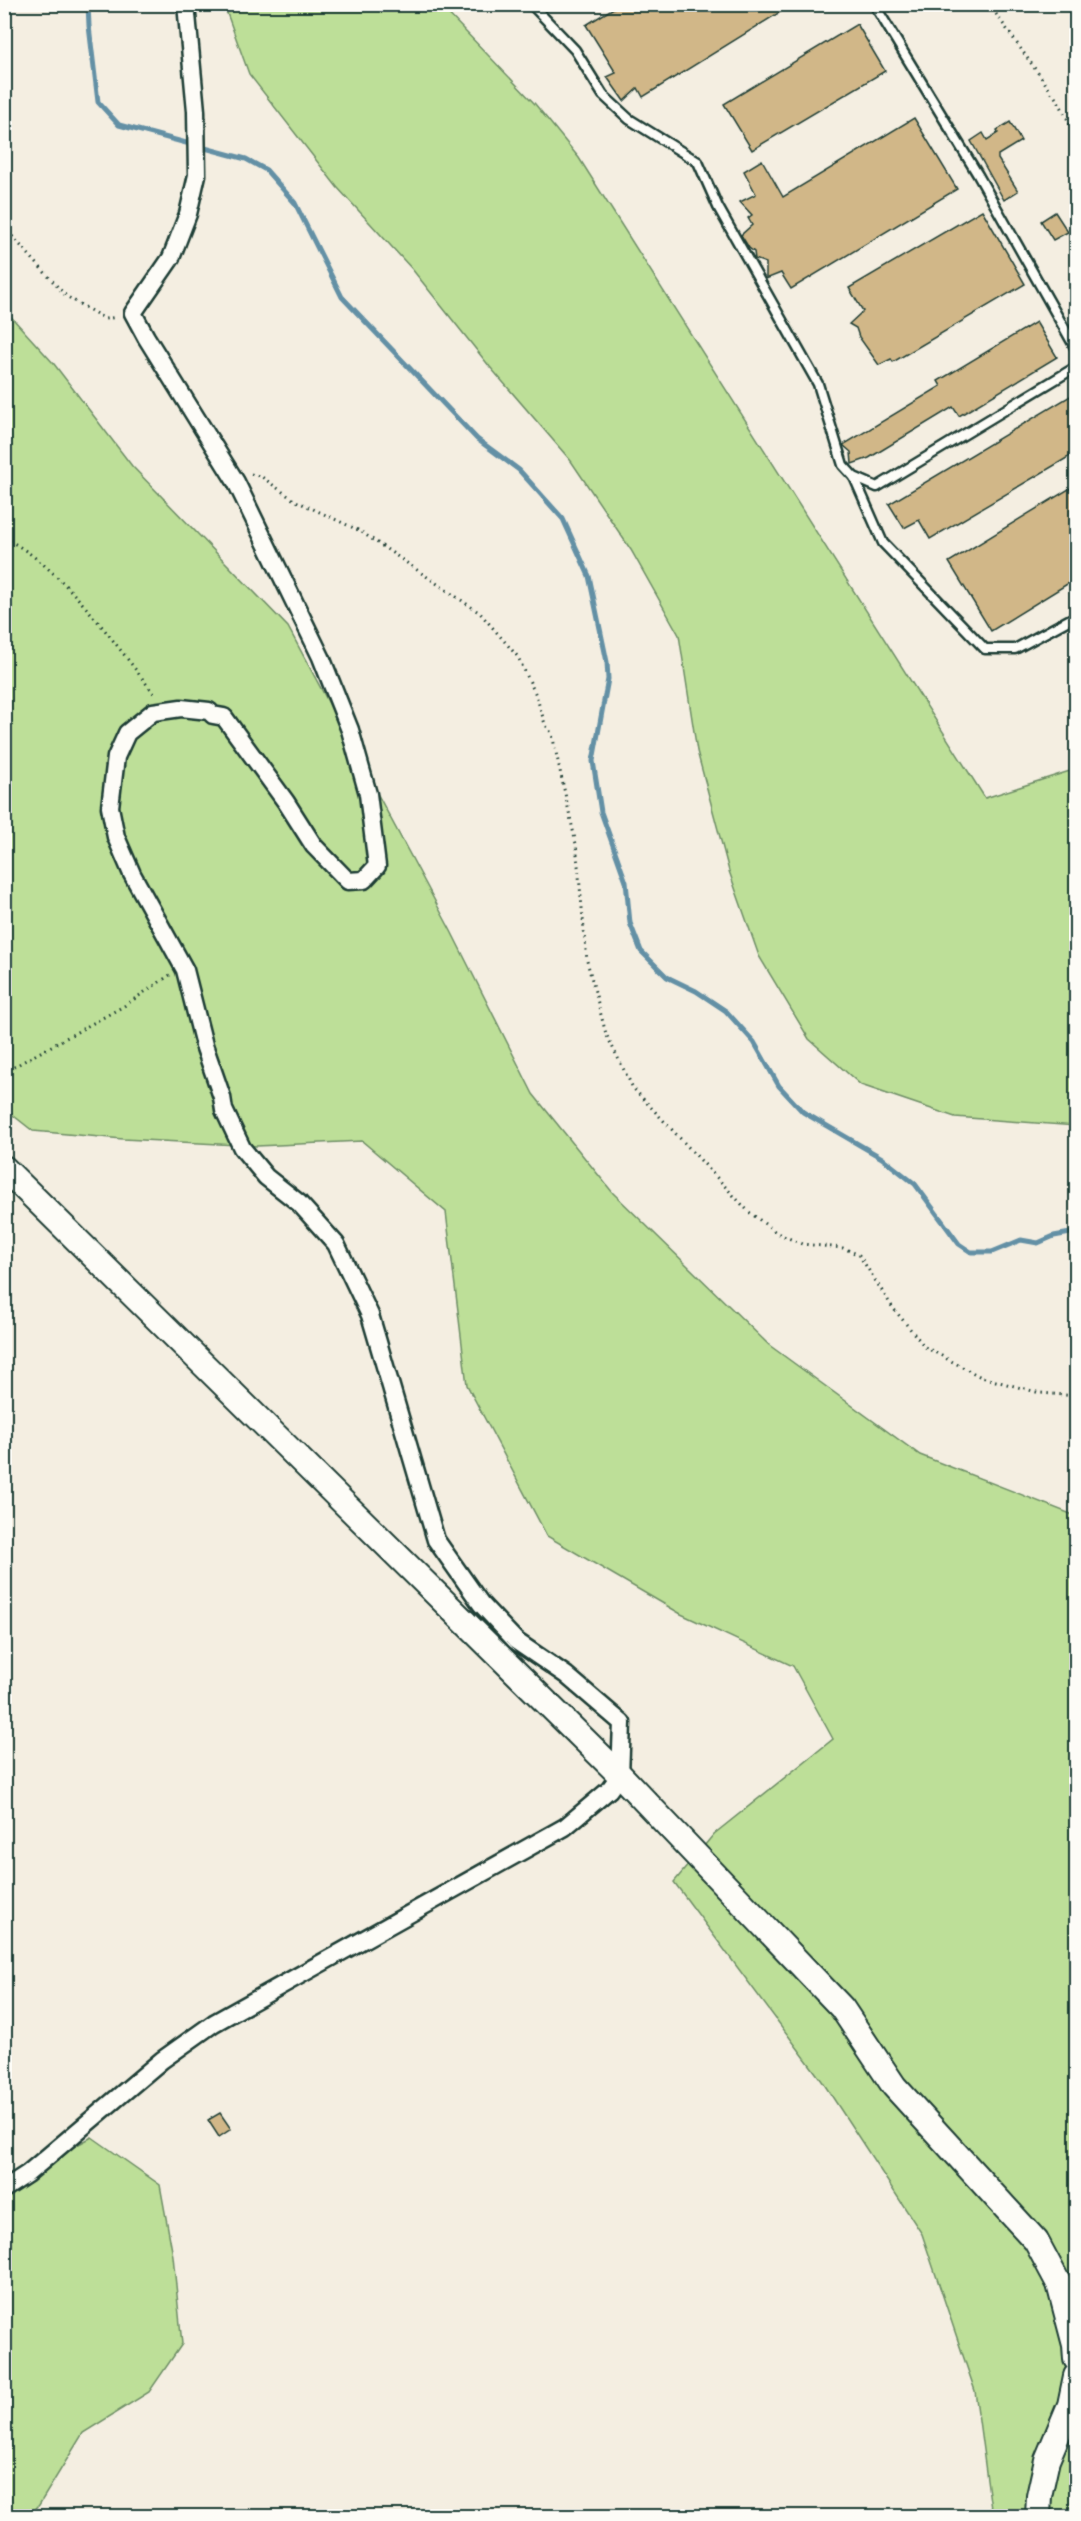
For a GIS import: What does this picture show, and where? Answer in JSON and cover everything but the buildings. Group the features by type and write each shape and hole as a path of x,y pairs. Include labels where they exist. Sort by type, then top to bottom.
{"street":[{"path":"4,2189 27,2174 162,2060 213,2023 565,1827 609,1790 620,1775 622,1724 566,1675 516,1641 481,1604 435,1540 369,1315 336,1244 299,1203 266,1177 242,1148 224,1110 183,965 132,874 116,837 110,807 116,757 128,733 153,712 181,708 209,711 213,715 224,717 286,802 314,846 348,881 364,880 377,866 368,794 350,730 321,657 226,467 133,313 171,258 188,214 197,175 196,111 186,4"},
{"path":"4,1168 620,1775 842,2008 894,2086 1036,2241 1059,2284 1077,2359"},
{"path":"1038,2517 1039,2496 1047,2460 1070,2404 1077,2376"}],"lane":[{"path":"531,4 575,50 603,94 612,103 629,119 698,162 718,207 818,384 843,465 854,477 883,543 985,649 1015,649 1077,616"},
{"path":"874,4 978,175 1077,350"},
{"path":"854,477 877,487 1077,367"}],"path":[{"path":"989,4 1060,105 1077,138"},
{"path":"4,220 13,237 66,296 105,319 133,313"},
{"path":"226,467 262,477 294,500 360,531 480,613 518,657 536,695 545,724 552,734 576,844 588,962 606,1034 633,1088 749,1212 777,1233 802,1244 843,1248 859,1256 893,1308 925,1347 981,1377 1040,1393 1077,1396"},
{"path":"4,538 24,547 97,621 168,710"},
{"path":"4,1074 124,1006 183,965"}],"green space":[{"path":"224,5 440,5 535,104 579,158 985,798 1076,769 1076,1126 955,1117 861,1085 809,1039 759,956 729,871 697,751 679,635 631,550 571,461 490,367 412,269 337,187 249,74"},
{"path":"4,309 54,364 132,466 288,627 451,931 533,1094 613,1193 769,1345 920,1455 1076,1516 1076,2516 992,2516 975,2391 922,2234 822,2081 674,1882 714,1834 833,1739 793,1666 681,1614 547,1536 467,1385 446,1212 362,1141 257,1146 123,1139 33,1131 5,1109"},
{"path":"92,2137 160,2185 173,2256 182,2344 149,2392 83,2433 39,2505 29,2516 5,2516 5,2183"}],"waterway":[{"path":"88,4 98,102 119,125 246,159 266,170 295,203 342,297 477,439 519,470 563,519 589,576 607,662 608,679 593,761 601,812 626,882 630,923 641,951 667,977 696,991 726,1011 754,1042 779,1086 803,1112 882,1158 915,1184 959,1244 971,1252 992,1252 1021,1240 1038,1243 1054,1236 1076,1232"}]}
